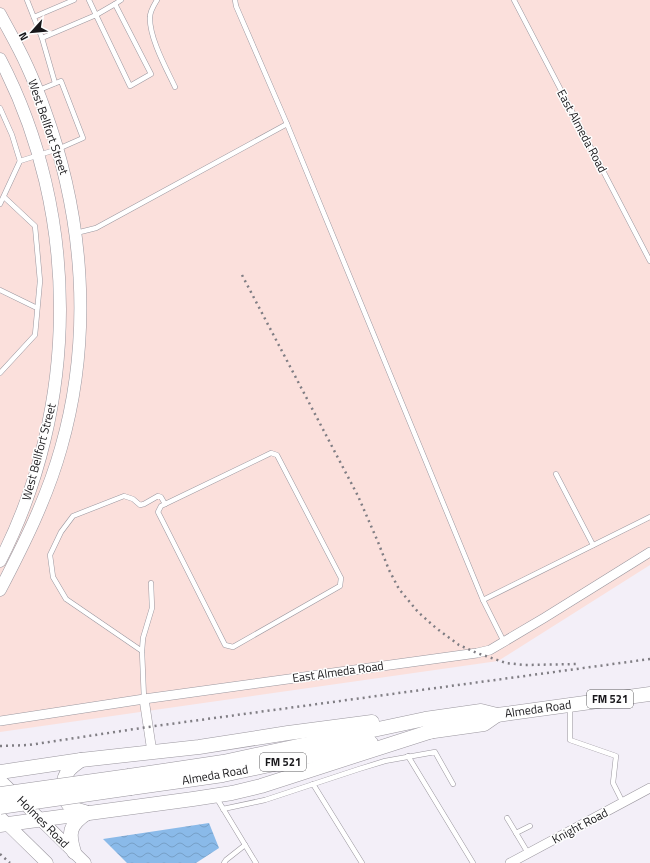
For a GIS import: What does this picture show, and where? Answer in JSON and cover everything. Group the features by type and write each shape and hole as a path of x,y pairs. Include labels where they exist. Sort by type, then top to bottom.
{"main road":[{"name":"West Bellfort Street","path":"0,14 27,66 58,149 68,189 76,233 80,271 81,311 78,366 61,449 37,516 0,590"},
{"name":"West Bellfort Street","path":"0,60 22,108 44,174 54,222 58,263 60,315 55,385 41,454 26,501 11,540 0,561"},
{"path":"54,222 73,219"},
{"name":"Almeda Road","path":"0,807 130,782 191,767 237,760 425,719 481,711 497,715 650,694"},
{"name":"Almeda Road","path":"0,794 130,782 195,779 223,775 400,736 484,724 497,715"},
{"path":"0,772 81,760 199,747 377,721 425,719"},
{"path":"2,822 42,820 193,800 232,793 357,762 435,730"},
{"path":"81,760 69,770 65,777 64,791 66,801 72,807 87,813"},
{"name":"Holmes Road","path":"0,780 85,863"},
{"path":"74,852 70,842 71,832 76,822 87,813"},
{"path":"2,822 47,863"}],"street":[{"name":"East Almeda Road","path":"0,720 490,650 650,552"},
{"path":"144,699 152,752"},
{"path":"635,796 650,781"},
{"name":"Knight Road","path":"510,863 524,858 650,788"}],"lane":[{"path":"27,0 42,38 55,83"},
{"path":"34,17 74,0"},
{"path":"89,0 130,86 152,74 115,4"},
{"path":"42,38 96,15 121,0"},
{"path":"157,0 150,17 151,31 175,87"},
{"path":"235,0 236,6 287,124 483,600 504,642"},
{"name":"East Almeda Road","path":"514,0 650,261"},
{"path":"20,161 58,149 83,138 60,81 37,90"},
{"path":"0,108 12,135 20,161 0,204"},
{"path":"76,233 96,228 287,124"},
{"path":"0,373 35,335 40,281 35,226 4,197"},
{"path":"0,290 37,308"},
{"path":"270,453 277,455 341,578 340,586 233,647 225,645 158,512 161,506 165,504 270,453"},
{"path":"556,474 593,545"},
{"path":"142,652 66,599 53,577 50,555 61,532 72,516 124,496 133,499 140,505 158,496 161,497 165,504"},
{"path":"483,600 650,517"},
{"path":"144,699 142,652 143,638 152,608 151,583"},
{"path":"570,705 570,740 616,756 613,783 623,803"},
{"path":"223,808 265,800 313,784 357,762 435,752 453,784"},
{"path":"408,756 470,862"},
{"path":"313,784 362,863"},
{"path":"216,796 256,863"},
{"path":"507,818 516,834 524,858"},
{"path":"516,834 530,826"},
{"path":"224,863 246,846"}],"shaded area":[{"path":"0,0 650,0 650,565 498,661 0,732"}],"water":[{"path":"209,823 219,848 196,863 127,863 103,839"}],"railway":[{"path":"242,275 358,496 389,570 399,589 418,612 459,645 506,663 525,665 579,664"},
{"path":"0,746 29,745 148,727 650,659"},
{"path":"0,854 10,863"}]}
